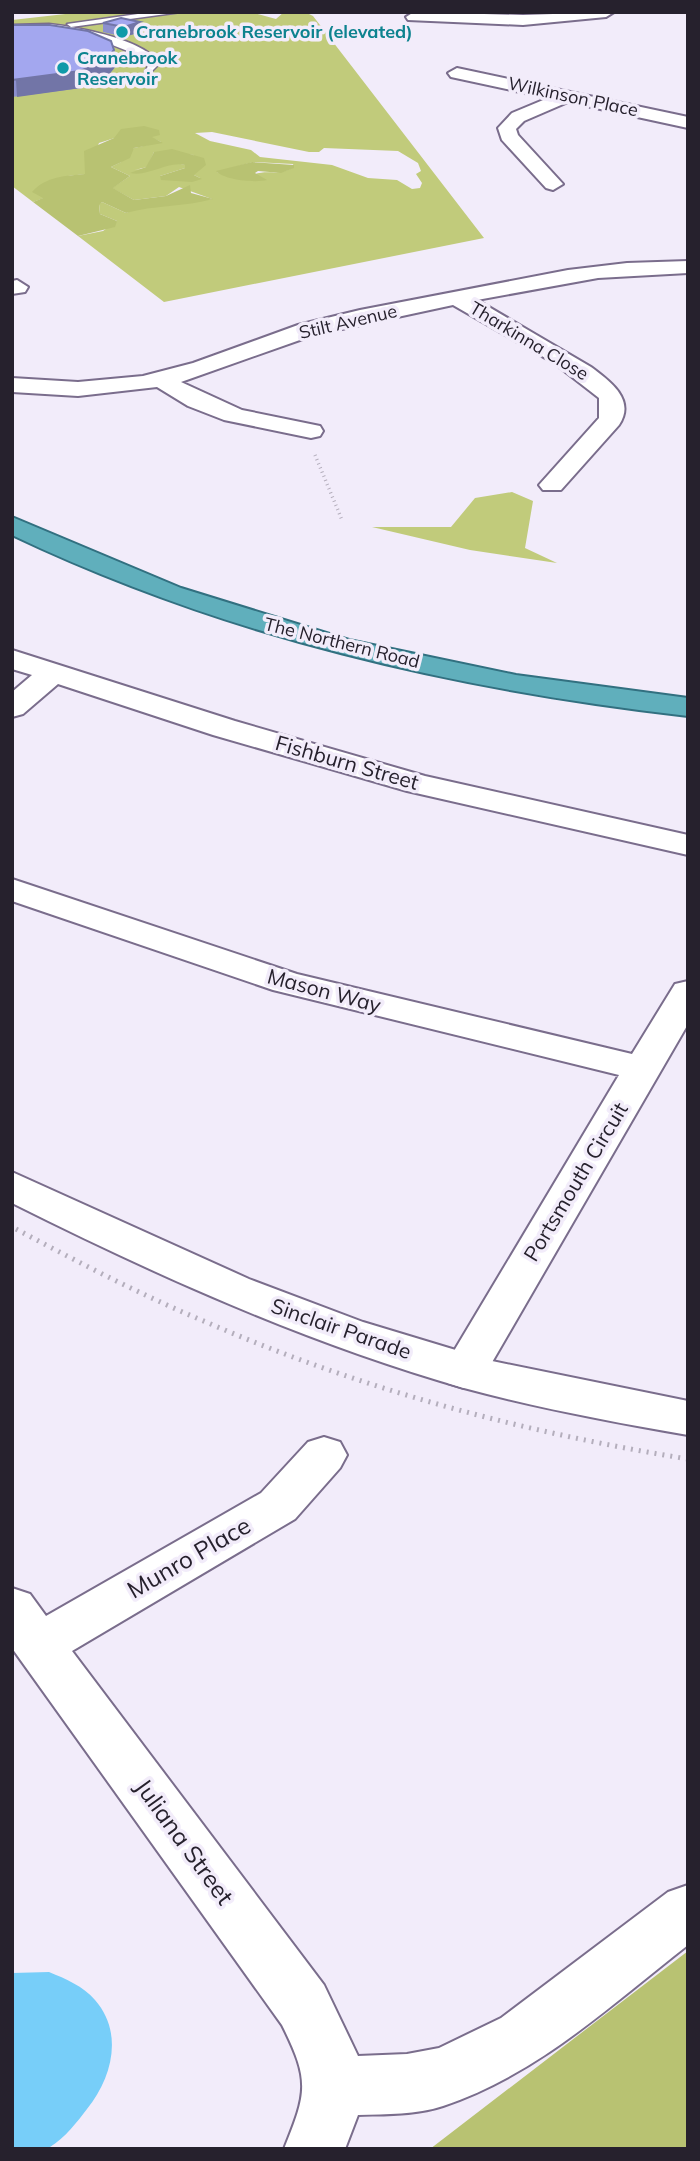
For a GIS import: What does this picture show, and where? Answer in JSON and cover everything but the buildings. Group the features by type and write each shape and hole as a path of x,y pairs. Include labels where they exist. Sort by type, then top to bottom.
{"highway":[{"name":"The Northern Road","path":"12,525 136,582 308,636 508,681 688,707"}],"street":[{"path":"414,18 606,12"},
{"name":"Wilkinson Place","path":"457,73 688,122"},
{"path":"553,184 509,136 507,128 518,117 567,96"},
{"name":"Stilt Avenue","path":"12,385 77,390 162,380 307,330 586,272 635,267 688,267"},
{"name":"Tharkinna Close","path":"457,298 589,377 610,396 613,408 610,420 552,485"},
{"path":"162,380 188,397 224,414 250,421 311,430"},
{"name":"Fishburn Street","path":"12,659 224,728 418,784 499,805 688,845"},
{"path":"12,708 53,673"},
{"name":"Mason Way","path":"12,889 286,982 643,1069"},
{"name":"Portsmouth Circuit","path":"464,1371 688,992"},
{"name":"Sinclair Parade","path":"12,1186 115,1238 290,1313 464,1371 610,1404 688,1418"},
{"name":"Munro Place","path":"26,1626 278,1506 324,1455"},
{"name":"Juliana Street","path":"26,1626 303,2005 328,2055 334,2086"},
{"path":"314,2149 329,2113 334,2086 368,2088 407,2084 442,2077 484,2058 522,2038 688,1911"}],"lane":[{"path":"12,28 65,26 82,21 177,12"},
{"path":"65,26 85,31 151,58 154,64 148,70"}],"path":[{"path":"311,430 310,442 342,520"}],"green space":[{"path":"83,12 250,12 276,19 284,12 305,12 313,16 484,238 164,302 78,236 103,231 117,221 100,214 99,204 102,202 126,213 141,207 212,199 179,187 166,196 134,200 112,188 130,176 111,167 121,162 134,148 161,142 137,135 122,136 99,143 86,174 68,176 42,195 44,198 33,202 12,186 12,20","holes":["212,132 309,152 319,152 324,148 398,151 418,163 421,171 416,174 422,183 420,188 412,189 397,180 368,178 332,165 260,157 251,150 210,141 195,133","154,152 194,155 194,175 200,178 160,176 185,168 186,165 175,163 135,170 147,167","253,162 293,164 294,167 281,172 258,173 243,180 217,172"]},
{"path":"144,126 159,130 160,135 152,137 163,143 134,148 130,158 111,167 130,176 113,188 134,200 166,196 190,185 191,193 213,199 126,213 102,202 99,205 100,214 117,221 115,227 78,236 33,202 43,198 32,192 44,183 85,174 84,151 114,138 121,129"},
{"path":"172,149 204,158 206,165 194,175 202,179 192,182 161,180 160,176 185,168 185,165 178,164 144,173 130,173 146,167 154,152"},
{"path":"252,162 294,165 294,168 281,173 258,171 255,173 267,180 255,181 232,179 216,171"},
{"path":"512,492 533,501 525,548 557,563 470,550 372,527 451,527 475,498"},
{"path":"688,1951 688,2149 430,2149"}],"water":[{"path":"49,1972 80,1987 95,2000 104,2013 112,2041 108,2070 96,2097 66,2134 46,2149 12,2149 12,1973"}],"place":[{"name":"Cranebrook Reservoir (elevated)","path":"122,32"},
{"name":"Cranebrook Reservoir","path":"63,68"}]}
